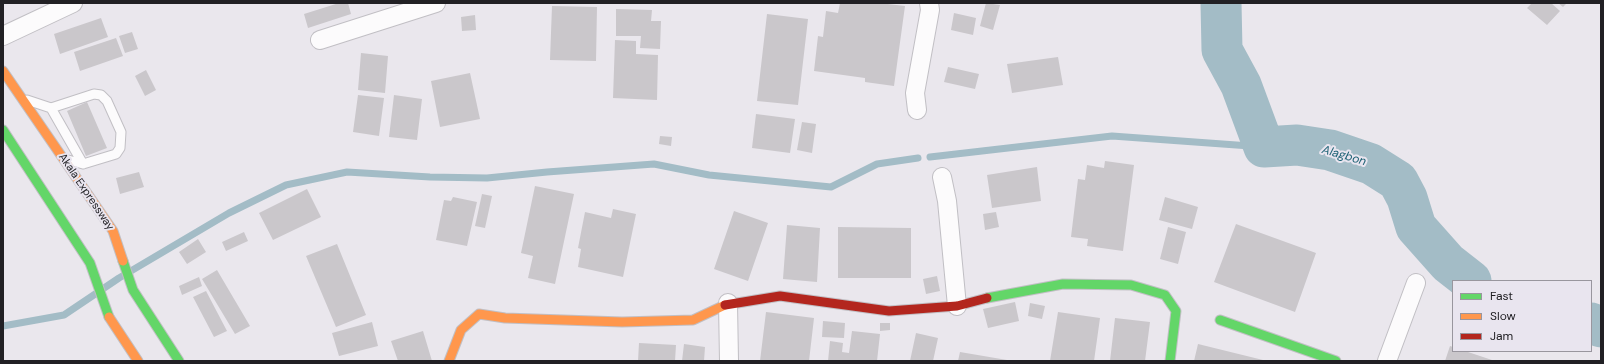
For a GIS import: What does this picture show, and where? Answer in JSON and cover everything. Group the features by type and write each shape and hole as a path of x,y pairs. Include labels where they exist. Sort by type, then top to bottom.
{"street":[{"path":"3,36 73,3"},
{"path":"320,40 436,3"},
{"path":"917,110 915,92 930,10 929,3"},
{"name":"Akala Expressway","path":"3,71 113,231 133,290 180,361"},
{"path":"3,130 90,263 109,318 138,361"},
{"path":"942,177 947,201 957,306"},
{"path":"1387,361 1416,283"},
{"path":"449,361 461,330 479,314 505,318 614,322 693,320 728,303 780,296 889,311 957,306 998,295 1063,284 1131,285 1165,295 1176,311 1170,361"},
{"path":"728,303 729,361"},
{"path":"1220,320 1336,361"}],"lane":[{"path":"22,98 51,108 94,94 101,95 107,101 121,132 120,148 116,154 83,164 64,160"},
{"path":"51,108 83,164"}],"building":[{"path":"339,3 348,3 351,14 308,28 304,14"},
{"path":"840,3 879,3 905,6 894,86 865,82 865,78 814,71 818,36 823,37 826,11 838,13"},
{"path":"986,3 1000,5 993,30 980,26"},
{"path":"1532,3 1551,3 1560,11 1547,25 1527,8"},
{"path":"1558,3 1567,3 1563,7"},
{"path":"552,6 597,7 596,61 550,60"},
{"path":"616,9 652,10 651,21 661,21 660,49 640,48 641,36 616,36"},
{"path":"954,13 976,18 973,35 951,30"},
{"path":"767,14 808,19 798,105 757,101"},
{"path":"475,15 476,30 462,31 461,17"},
{"path":"101,18 108,37 60,54 54,34"},
{"path":"132,32 138,49 125,53 119,36"},
{"path":"116,38 123,56 80,71 74,52"},
{"path":"615,40 636,41 636,54 658,55 657,100 613,98"},
{"path":"361,53 388,56 385,93 358,90"},
{"path":"1058,57 1063,85 1012,93 1007,64"},
{"path":"948,67 979,74 975,89 944,82"},
{"path":"146,70 156,90 145,96 135,76"},
{"path":"470,73 480,119 440,127 431,81"},
{"path":"358,95 384,98 379,136 353,132"},
{"path":"394,95 422,99 417,140 389,137"},
{"path":"87,102 107,148 86,156 67,111"},
{"path":"756,114 795,119 790,153 752,148"},
{"path":"802,122 816,124 812,153 797,150"},
{"path":"660,136 672,137 671,146 659,144"},
{"path":"1105,161 1134,165 1123,251 1087,246 1088,239 1071,237 1078,179 1085,180 1087,165 1104,168"},
{"path":"1037,167 1041,201 992,208 987,175"},
{"path":"139,172 144,187 120,194 116,178"},
{"path":"535,186 574,194 555,284 528,278 533,256 521,253"},
{"path":"307,189 321,217 273,240 259,213"},
{"path":"482,194 492,196 485,228 475,226"},
{"path":"453,197 477,202 467,246 436,240 444,200 451,201"},
{"path":"1165,197 1198,207 1192,229 1159,220"},
{"path":"613,209 636,214 623,277 578,267 581,249 578,248 585,212 611,218"},
{"path":"734,211 768,223 748,281 714,269"},
{"path":"996,212 999,227 985,230 983,214"},
{"path":"1236,224 1316,253 1295,312 1214,282"},
{"path":"787,225 820,228 817,282 783,279"},
{"path":"838,227 911,228 911,278 838,278"},
{"path":"1168,227 1186,232 1178,264 1160,259"},
{"path":"244,232 248,241 226,251 222,242"},
{"path":"198,239 206,252 187,264 179,252"},
{"path":"337,244 366,315 336,327 306,256"},
{"path":"217,270 250,326 235,334 202,279"},
{"path":"937,276 940,291 926,294 923,279"},
{"path":"199,277 202,286 182,295 179,286"},
{"path":"206,291 227,331 214,337 193,297"},
{"path":"1015,302 1019,321 988,328 983,309"},
{"path":"1030,303 1045,306 1042,319 1028,316"},
{"path":"766,312 814,318 809,361 760,361"},
{"path":"1058,312 1100,318 1094,361 1050,361"},
{"path":"1115,318 1150,322 1145,361 1110,361"},
{"path":"823,321 845,323 844,338 822,337"},
{"path":"372,322 378,346 339,356 332,333"},
{"path":"880,323 890,323 890,330 880,331"},
{"path":"423,331 432,361 398,361 391,341"},
{"path":"852,331 880,334 877,361 828,361 830,341 843,343 842,352 849,353"},
{"path":"916,333 938,338 933,361 910,361"},
{"path":"639,343 676,345 675,361 638,361"},
{"path":"684,344 705,347 704,361 682,361"},
{"path":"1198,344 1263,360 1263,361 1194,361"},
{"path":"1450,346 1452,347 1452,352 1468,352 1495,361 1445,361"},
{"path":"960,352 1007,360 1007,361 958,361"}],"waterway":[{"name":"Alagbon","path":"1221,3 1222,50 1241,85 1264,147 1297,145 1330,150 1371,164 1398,181 1407,198 1416,227 1448,263 1470,280"},
{"path":"930,157 1112,136 1264,147"},
{"path":"3,326 64,315 119,278 229,213 286,185 347,172 430,177 487,178 654,164 709,175 831,187 877,164 918,158"},
{"name":"Alagbon","path":"1592,323 1601,327"}],"traffic: fast":[{"path":"3,130 90,263 109,317"},
{"path":"123,261 133,290 179,361"},
{"path":"987,298 1063,284 1131,285 1165,295 1176,311 1170,361"},
{"path":"1220,320 1336,361"}],"traffic: slow":[{"path":"3,71 113,231 123,261"},
{"path":"449,361 461,330 479,314 505,318 622,322 693,320 725,305"},
{"path":"109,317 138,361"}],"traffic: jam":[{"path":"725,305 780,296 889,311 957,306 987,298"}]}
